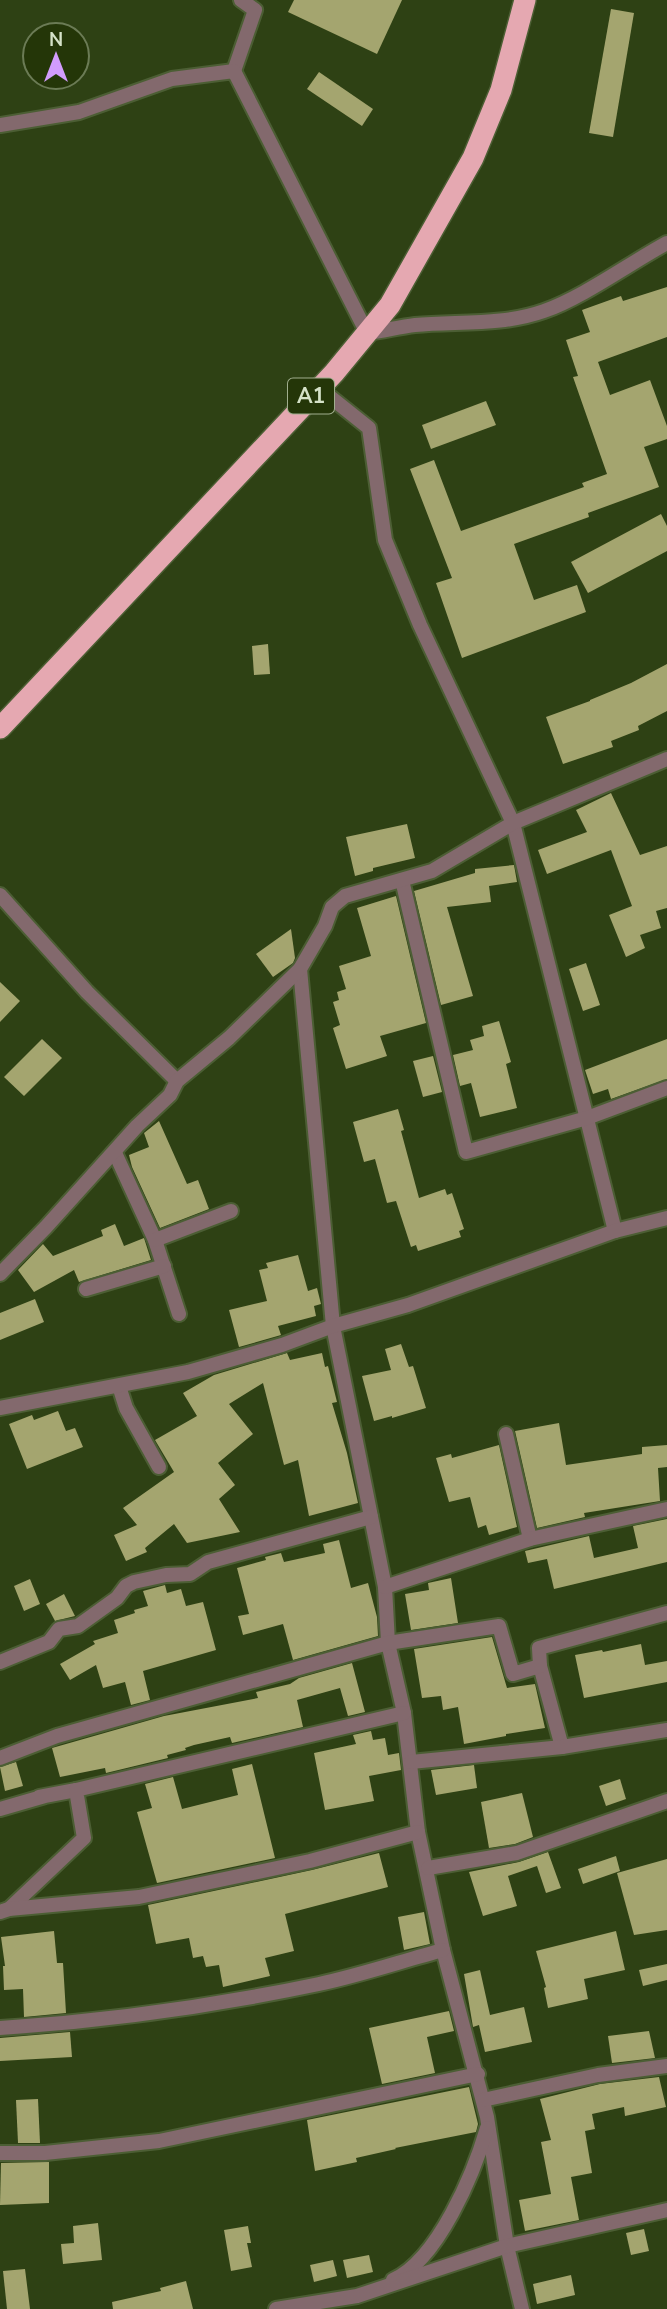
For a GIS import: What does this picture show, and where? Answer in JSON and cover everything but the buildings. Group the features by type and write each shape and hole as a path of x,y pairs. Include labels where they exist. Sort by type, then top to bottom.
{"highway":[{"name":"A1","path":"0,728 319,388 390,305 473,158 501,90 525,0"}],"street":[{"path":"241,0 256,10 234,71 367,334 414,325 483,323 545,311 667,243"},
{"path":"0,125 79,112 172,79 234,71"},
{"path":"319,388 369,428 385,540 420,625 513,823 615,1231"},
{"path":"0,1273 115,1153 137,1126 170,1095 177,1082 229,1038 300,969 326,926 332,907 345,896 432,871 513,823 667,759"},
{"path":"402,880 466,1152 587,1118 667,1088"},
{"path":"0,895 87,992 177,1082"},
{"path":"300,969 332,1326 385,1587 388,1643 404,1713 418,1832 428,1868 443,1950 478,2074 507,2246 522,2309"},
{"path":"115,1153 155,1240 179,1314"},
{"path":"155,1240 231,1211"},
{"path":"0,1408 188,1372 408,1305 615,1231 667,1218"},
{"path":"86,1289 164,1266"},
{"path":"119,1387 126,1408 159,1467"},
{"path":"506,1434 530,1539"},
{"path":"385,1587 530,1539 667,1509"},
{"path":"0,1662 49,1642 59,1629 78,1626 134,1582 166,1575 190,1574 208,1562 371,1517"},
{"path":"562,1747 540,1666 538,1648 667,1613"},
{"path":"0,1758 57,1736 388,1643 499,1626 513,1674 540,1666"},
{"path":"0,1809 39,1797 404,1713"},
{"path":"411,1762 562,1747 667,1730"},
{"path":"5,1911 84,1838 76,1790"},
{"path":"428,1868 517,1853 667,1801"},
{"path":"5,1911 139,1898 310,1861 418,1832"},
{"path":"0,2028 76,2023 219,2003 322,1983 443,1950"},
{"path":"483,2100 598,2076 667,2066"},
{"path":"0,2153 45,2153 159,2141 478,2074"},
{"path":"356,2296 400,2277 433,2245 463,2191 488,2124"},
{"path":"276,2309 356,2296 507,2246 667,2210"}]}
